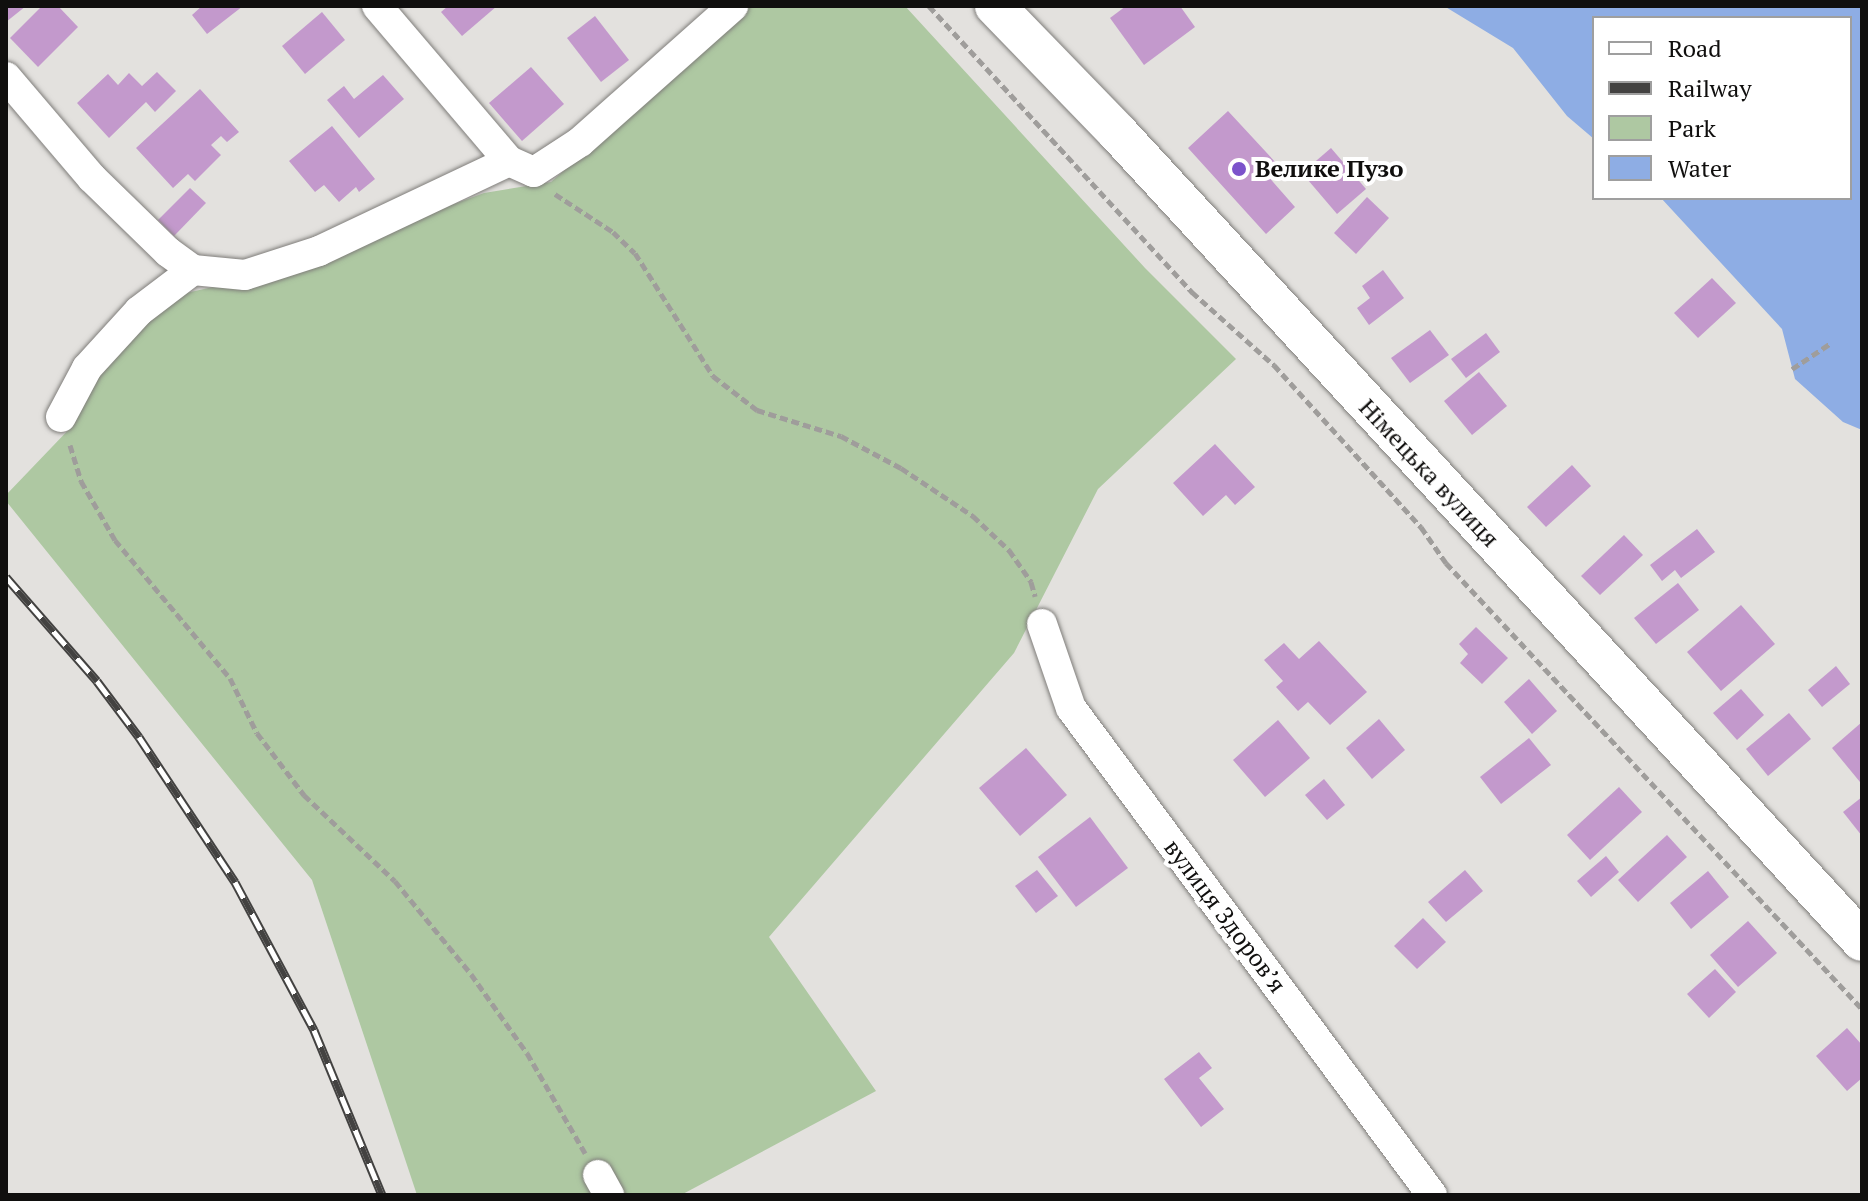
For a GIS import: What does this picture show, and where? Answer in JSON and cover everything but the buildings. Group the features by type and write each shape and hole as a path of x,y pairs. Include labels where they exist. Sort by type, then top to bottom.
{"main road":[{"name":"Німецька вулиця","path":"995,6 1118,133 1862,941"}],"street":[{"path":"377,6 522,167"},
{"path":"6,77 92,178 168,252 193,270 245,275 319,251 580,142 733,6"},
{"path":"61,417 87,368 139,311 193,270"},
{"name":"вулиця Здоровʼя","path":"1042,624 1071,708 1432,1195"}],"path":[{"path":"929,6 1192,292 1274,365 1421,527 1446,563 1862,1009"},
{"path":"522,167 545,187 613,232 635,253 713,376 757,410 841,436 901,468 973,516 1009,550 1031,582 1042,624"},
{"path":"1792,369 1831,343"},
{"path":"61,417 81,481 115,540 185,619 230,678 257,733 304,795 395,881 471,974 527,1053 604,1185"}],"green space":[{"path":"750,6 905,6 1145,268 1236,359 1098,489 1014,653 769,937 876,1091 681,1195 417,1195 312,880 6,501 6,495 74,424 95,366 168,297 249,279 484,193 551,182"}],"water":[{"path":"1444,6 1862,6 1862,430 1843,422 1795,379 1782,329 1663,200 1852,200 1852,16 1592,16 1592,137 1567,116 1513,48"}],"railway":[{"path":"6,577 97,681 139,737 235,882 314,1030 382,1195"}],"place":[{"name":"Велике Пузо","path":"1239,169"}]}
